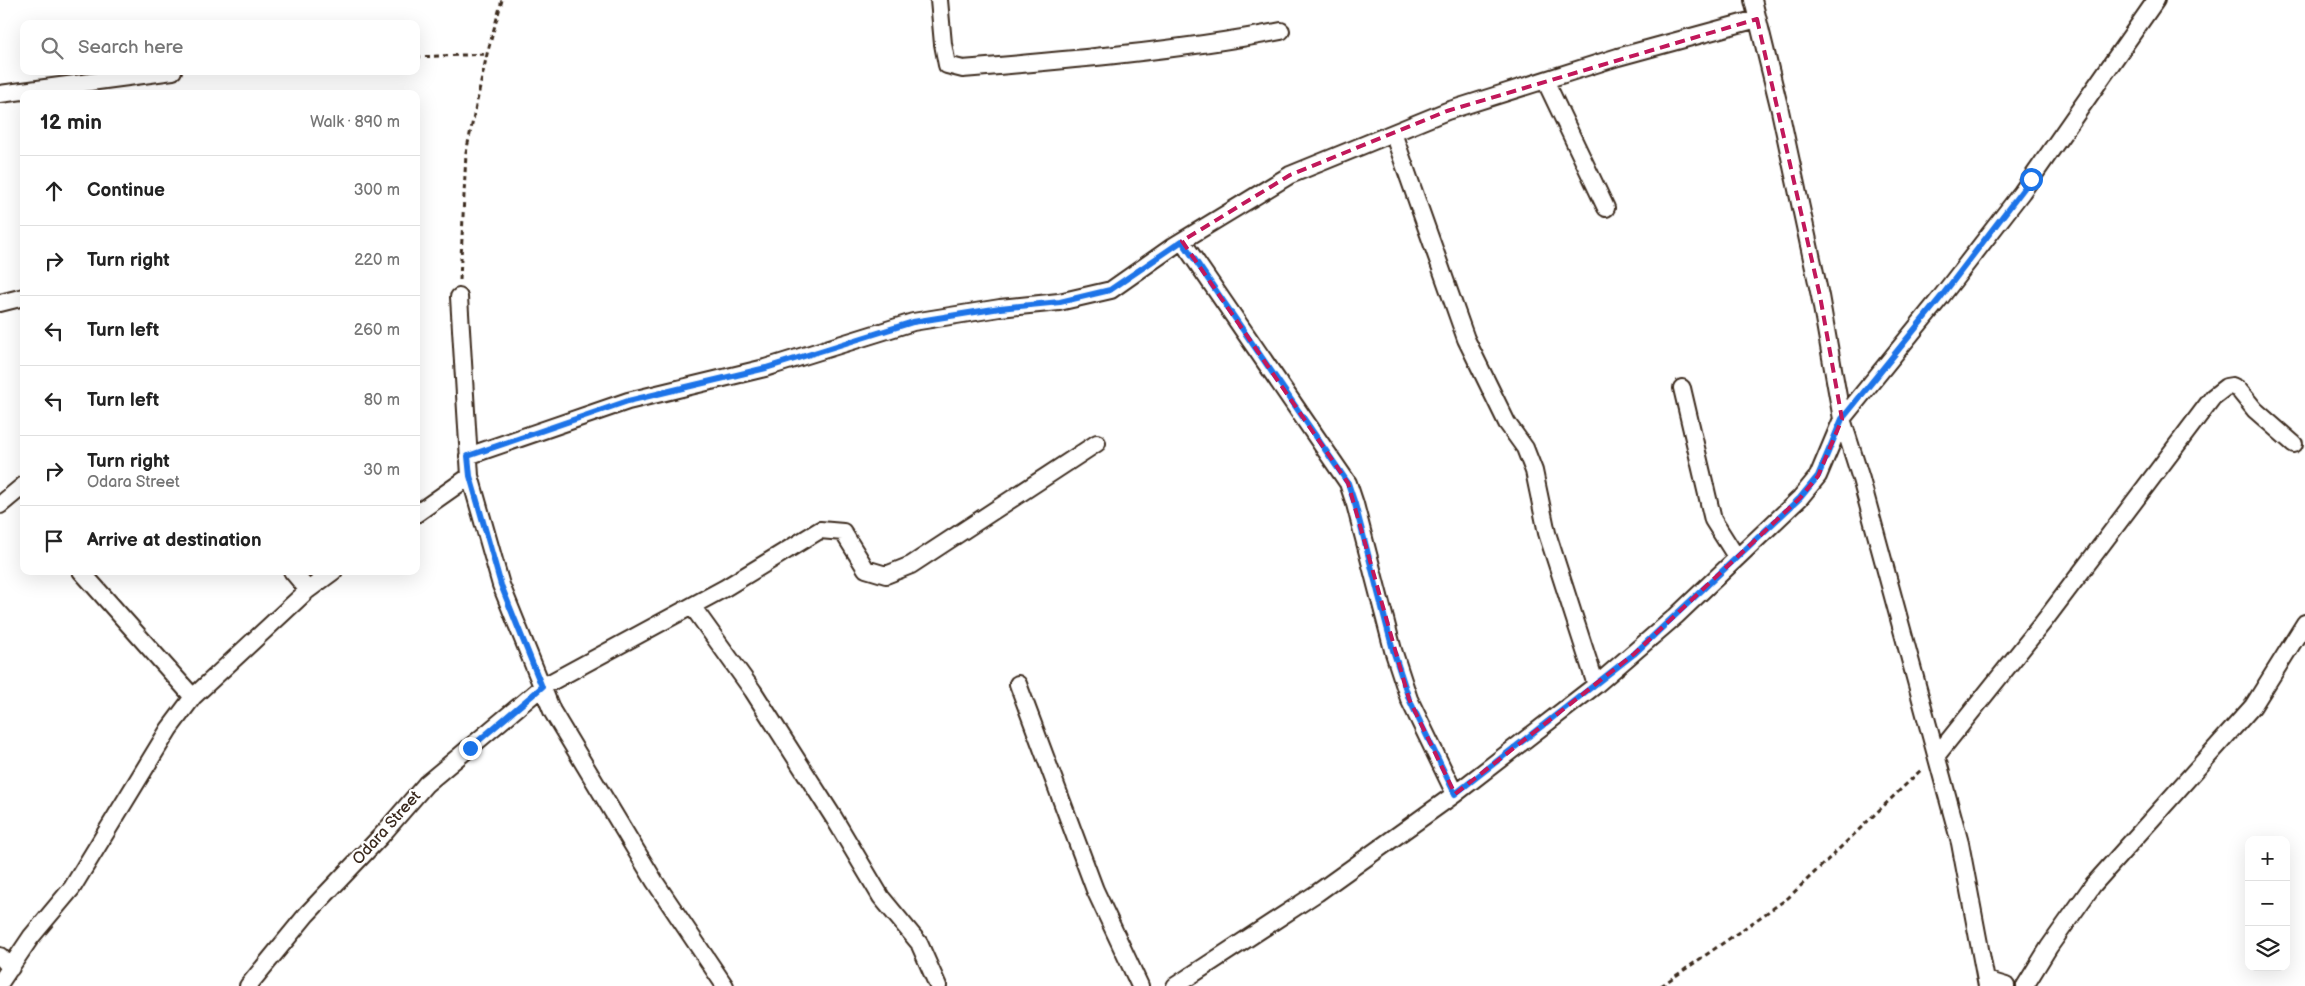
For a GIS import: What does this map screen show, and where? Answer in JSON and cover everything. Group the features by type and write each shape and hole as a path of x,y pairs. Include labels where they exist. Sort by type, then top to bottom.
{"street":[{"path":"939,0 947,65 963,69 1076,59 1212,43 1281,31"},
{"path":"1753,0 1779,106 1820,296 1842,419 1937,754 1960,843 1986,983 2006,986"},
{"path":"1175,986 1317,892 1455,794 1596,684 1634,654 1800,498 1818,476 1842,419 1941,297 2022,192 2156,0"},
{"path":"468,456 628,401 766,368 913,322 1000,308 1060,302 1110,290 1182,241 1290,176 1447,111 1618,57 1757,19"},
{"path":"68,90 151,75"},
{"path":"1545,80 1606,208"},
{"path":"0,94 20,93"},
{"path":"1393,133 1466,339 1507,423 1525,448 1534,471 1547,533 1596,684"},
{"path":"1182,241 1348,483 1393,650 1409,699 1455,794"},
{"path":"459,297 470,476 501,585 552,711 650,873 725,986"},
{"path":"0,303 20,298"},
{"path":"1937,754 2045,620 2213,396 2226,387 2232,386 2238,389 2256,410 2294,444"},
{"path":"1682,388 1713,520 1737,558"},
{"name":"Odara Street","path":"248,986 307,914 381,836 426,784 542,687 725,588 820,530 843,532 866,569 886,576 911,565 1097,443"},
{"path":"420,511 470,476"},
{"path":"0,505 20,488"},
{"path":"85,575 192,697"},
{"path":"295,575 308,590"},
{"path":"0,983 5,962 32,937 72,888 169,728 192,697 308,590 329,575"},
{"path":"692,606 753,691 834,818 881,897 919,943 938,986"},
{"path":"2025,986 2049,946 2093,885 2253,706 2305,623"},
{"path":"1018,684 1095,890 1140,986"}],"path":[{"path":"459,297 466,153 486,54 502,0"},
{"path":"420,56 486,54"},
{"path":"1661,986 1788,898 1937,754"}],"highlighted area":[{"path":"1757,19 1820,296 1842,419 1818,476 1800,498 1634,654 1455,794 1409,699 1348,483 1182,241 1290,175 1447,111"}],"route":[{"path":"470,748 542,687 501,585 470,476 468,456 628,401 766,368 913,322 1000,308 1060,302 1110,290 1182,241 1348,483 1399,671 1409,699 1455,794 1634,654 1800,498 1818,476 1842,419 1941,297 2031,179"}]}
